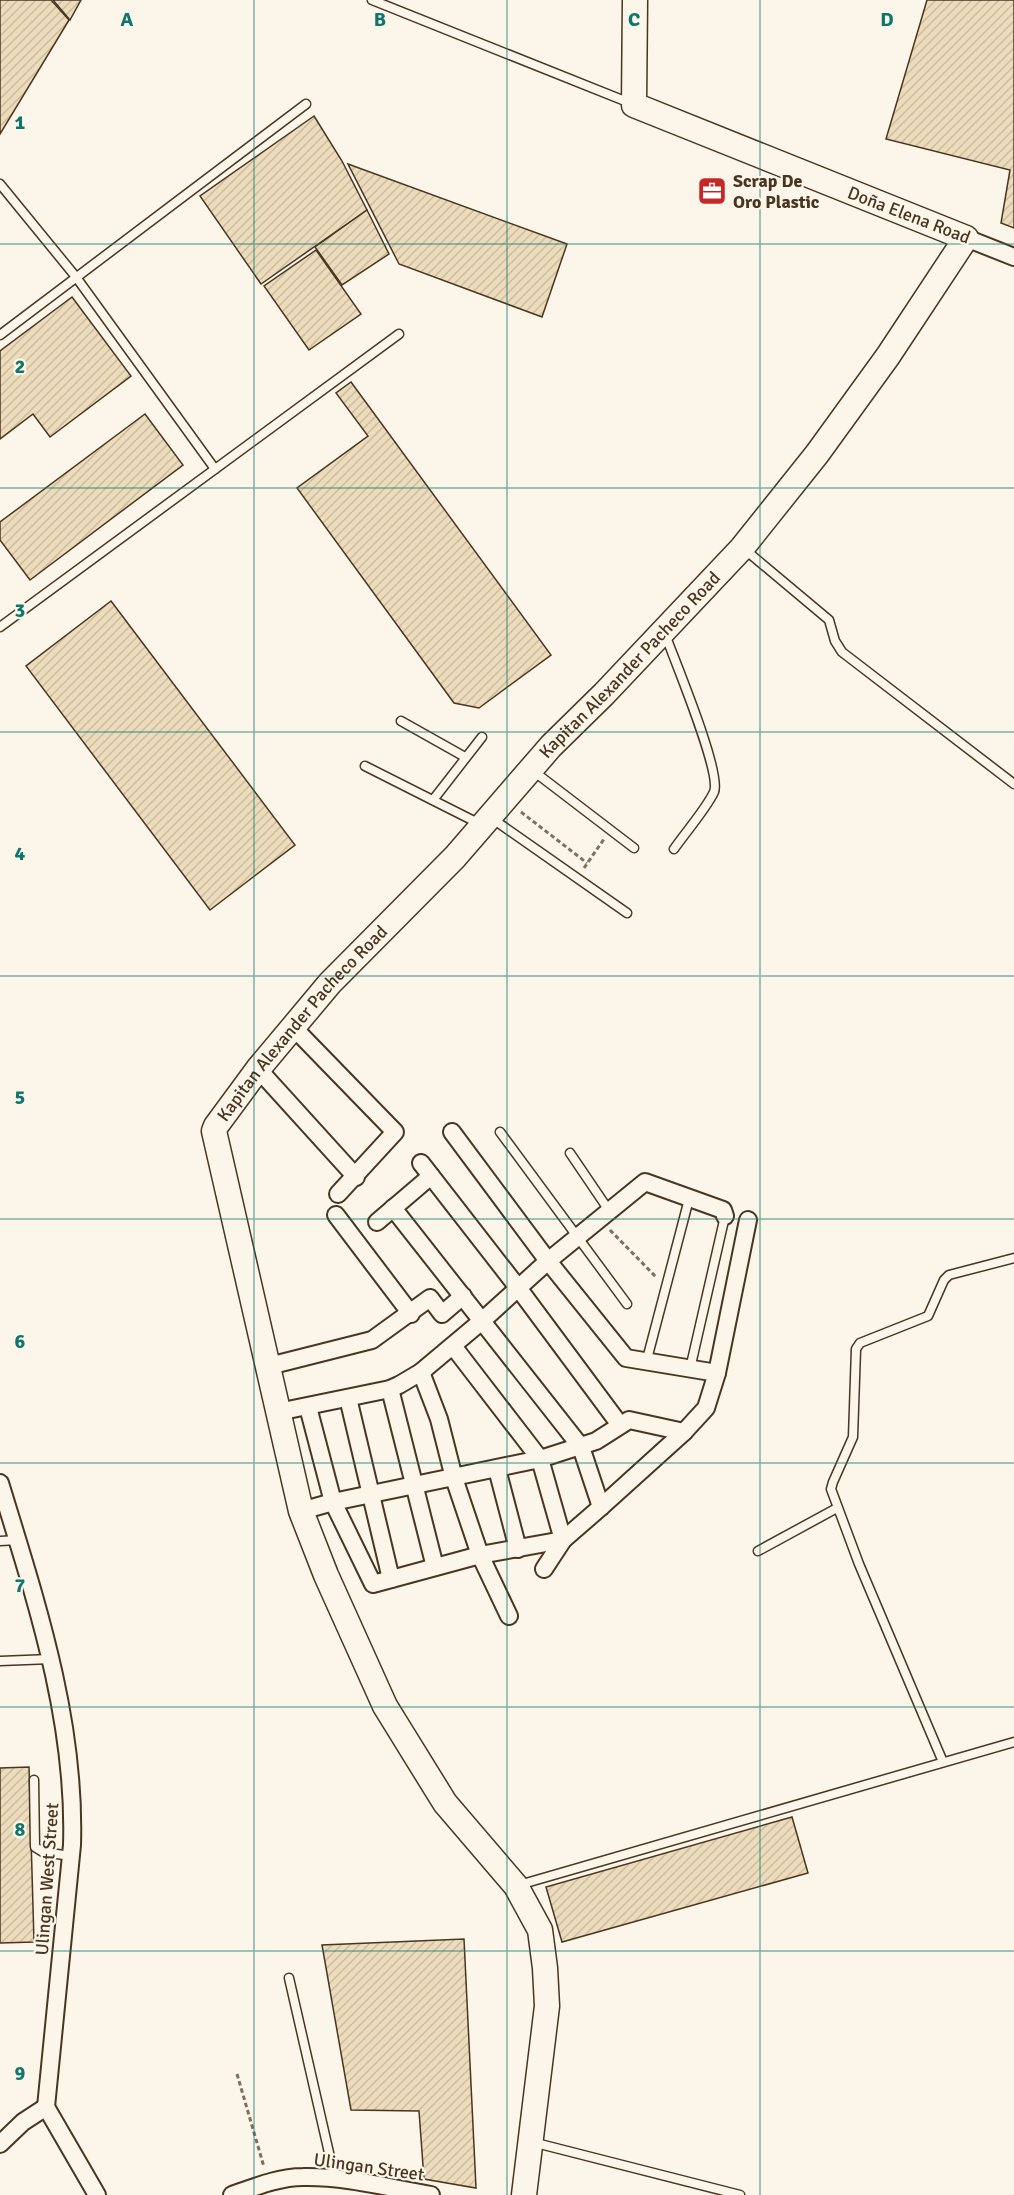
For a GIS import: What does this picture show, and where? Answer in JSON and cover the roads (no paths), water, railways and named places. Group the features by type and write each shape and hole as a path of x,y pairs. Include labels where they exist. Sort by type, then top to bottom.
{"street":[{"path":"634,105 635,0"},
{"name":"Doña Elena Road","path":"634,105 1014,256"},
{"name":"Kapitan Alexander Pacheco Road","path":"524,2195 547,2006 540,1930 516,1886 445,1803 385,1707 300,1511 214,1131 258,1069 330,982 455,857 532,770 550,746 742,548 817,454 882,365 966,238"},
{"path":"293,1027 399,1137 338,1194"},
{"path":"258,1069 356,1177"},
{"path":"452,1132 548,1262 626,1358 717,1373"},
{"path":"377,1222 393,1208 426,1169 620,1425"},
{"path":"278,1412 390,1389 421,1372 645,1182 723,1210 725,1216"},
{"path":"393,1208 582,1447 601,1507"},
{"path":"336,1215 411,1314"},
{"path":"544,1569 563,1539 684,1432 706,1408 717,1373 748,1220"},
{"path":"269,1366 372,1340 411,1314 430,1298 443,1314 463,1296"},
{"path":"453,1346 540,1459 563,1539"},
{"path":"421,1372 439,1419 454,1478 480,1555 509,1616"},
{"path":"390,1389 435,1567"},
{"path":"348,1398 391,1579"},
{"path":"308,1407 333,1502 373,1584 480,1555 563,1539"},
{"path":"300,1511 333,1502 540,1459 596,1441 629,1419 684,1432"},
{"path":"497,1468 518,1549"},
{"name":"Ulingan West Street","path":"0,1483 38,1603 51,1659 65,1725 74,1805 46,2107"},
{"path":"0,2144 23,2122 46,2107 97,2195"},
{"name":"Ulingan Street","path":"232,2195 268,2183 303,2177 346,2185 431,2195"}],"lane":[{"path":"372,0 634,105"},
{"path":"0,335 306,104"},
{"path":"0,184 76,278 215,469"},
{"path":"0,627 399,334"},
{"path":"742,548 829,620 835,641 842,652 1014,784"},
{"path":"664,631 708,752 715,790 674,849"},
{"path":"401,721 465,758"},
{"path":"433,800 482,737"},
{"path":"365,766 433,800 493,814 627,913"},
{"path":"532,770 634,848"},
{"path":"500,1132 627,1304"},
{"path":"570,1153 605,1216"},
{"path":"646,1363 688,1199"},
{"path":"690,1369 725,1216"},
{"path":"943,1762 831,1489 832,1482 853,1437 856,1348 860,1343 928,1316 944,1280 949,1275 1014,1258"},
{"path":"758,1551 837,1508"},
{"path":"0,1541 18,1540"},
{"path":"0,1661 51,1659"},
{"path":"516,1886 1014,1742"},
{"path":"34,1780 35,1847 44,1852 71,1856"},
{"path":"288,1978 346,2185"},
{"path":"532,2142 740,2195"}],"place":[{"name":"Scrap De Oro Plastic","path":"712,191"}]}
